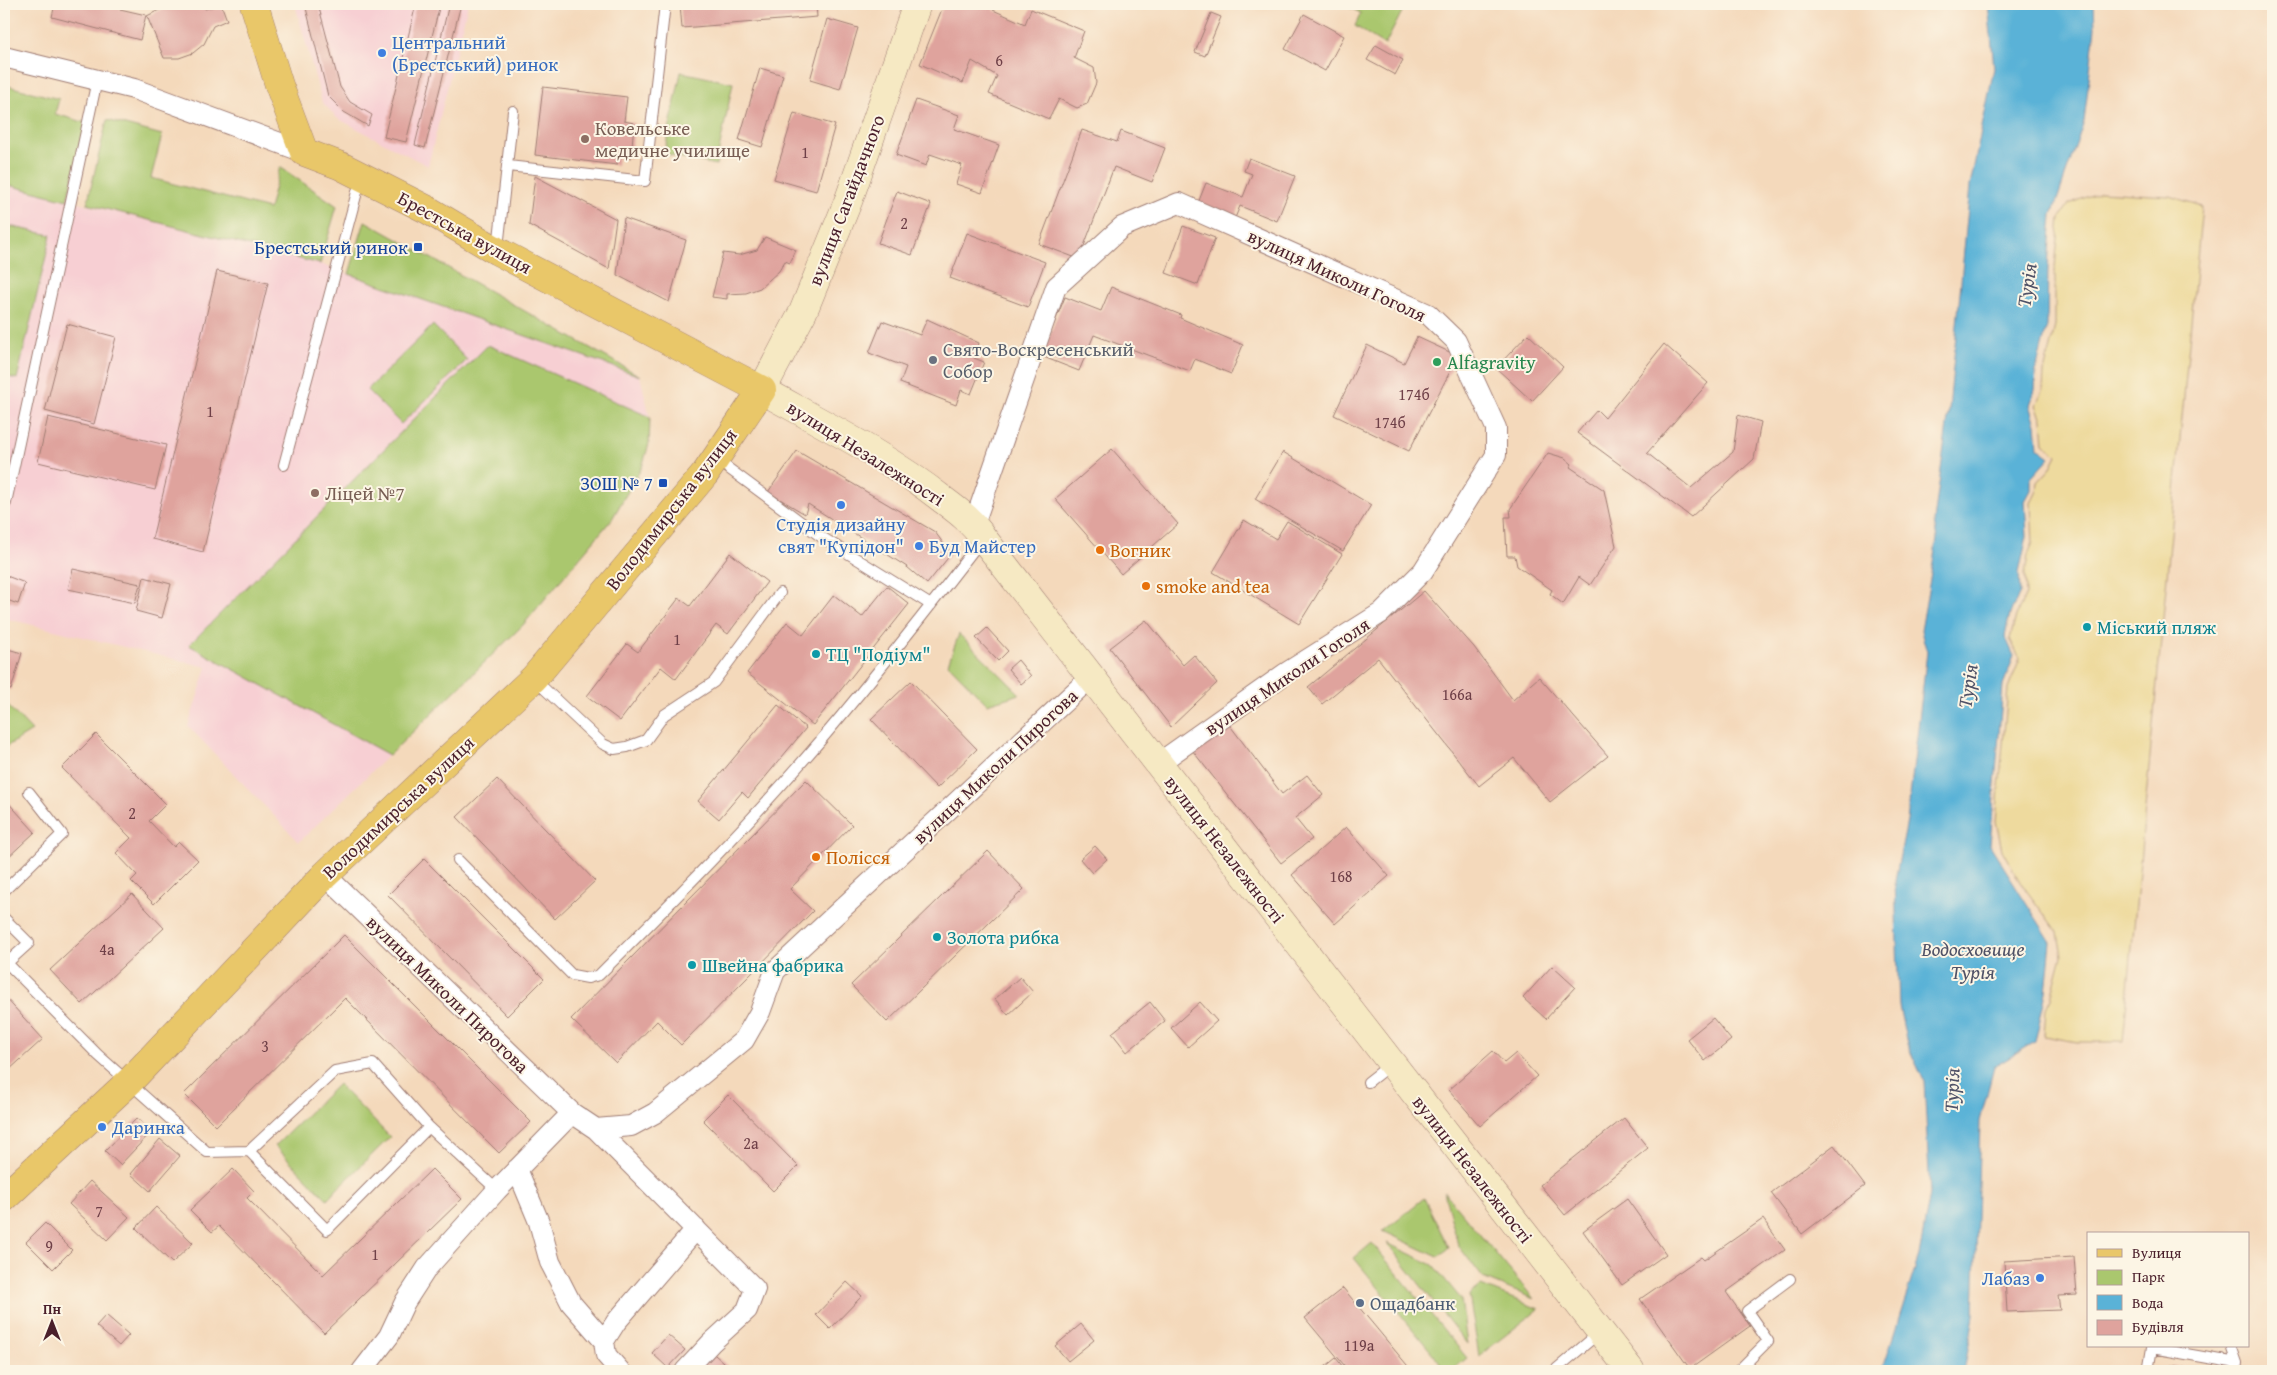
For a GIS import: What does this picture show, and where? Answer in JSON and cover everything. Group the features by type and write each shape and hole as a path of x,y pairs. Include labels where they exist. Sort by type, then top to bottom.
{"main road":[{"path":"254,4 279,85 304,152"},
{"name":"вулиця Сагайдачного","path":"762,390 803,312 849,199 917,4"},
{"name":"Брестська вулиця","path":"304,152 361,176 428,210 497,251 762,390"},
{"name":"Володимирська вулиця","path":"4,1198 130,1081 325,875 534,678 715,459 762,390"},
{"name":"вулиця Незалежності","path":"762,390 886,461 927,487 978,531 1631,1371"}],"street":[{"path":"4,57 134,90 304,152"},
{"name":"вулиця Миколи Гоголя","path":"978,531 1056,287 1122,227 1179,203 1428,314 1456,341 1496,428 1496,454 1423,571 1381,613 1286,673 1158,763"},
{"name":"вулиця Миколи Пирогова","path":"325,875 572,1113 596,1129 631,1126 655,1113 744,1040 760,1012 775,970 1092,676"},
{"path":"362,1371 389,1336 406,1302 427,1268 497,1190 572,1113"},
{"path":"596,1129 755,1289 747,1310 711,1343 685,1371"},
{"path":"517,1169 540,1222 550,1262 571,1303 604,1341 606,1355 620,1371"},
{"path":"604,1341 616,1322 696,1229"}],"lane":[{"path":"508,166 645,181 665,4"},
{"path":"4,502 6,503 20,442 97,80"},
{"path":"497,251 513,111"},
{"path":"284,465 361,176"},
{"path":"715,459 820,536 931,606"},
{"path":"458,860 572,975 588,978 599,975 682,892 820,741 931,606 978,531"},
{"path":"534,678 603,744 614,749 627,747 646,740 664,715 714,682 780,593"},
{"path":"4,891 62,834 29,792"},
{"path":"4,918 29,943 7,963 98,1055 130,1081 207,1152 249,1151 335,1071 373,1064 429,1127 497,1190"},
{"path":"1368,1082 1392,1064"},
{"path":"249,1151 327,1230 429,1127"},
{"path":"1738,1371 1768,1341 1747,1311 1790,1279"},
{"path":"1554,1371 1600,1333"},
{"path":"2148,1371 2152,1348 2236,1367 2231,1348"}],"shaded area":[{"name":"Центральний (Брестський) ринок","path":"295,4 468,4 428,166 337,118 322,102"},
{"name":"Ліцей №7","path":"4,184 320,264 640,376 650,417 649,444 642,467 612,519 523,625 299,842 188,726 207,667 4,618 4,376 17,379 50,236 4,225"}],"green space":[{"path":"1342,4 1406,4 1385,45 1355,26 1361,13"},
{"path":"681,72 733,83 716,165 664,154"},
{"path":"4,85 59,99 55,114 87,123 67,200 4,184"},
{"path":"107,120 162,135 151,178 269,209 280,167 337,206 320,264 87,204"},
{"path":"365,221 640,376 349,274"},
{"path":"4,225 51,235 17,379 4,376"},
{"path":"433,325 467,360 401,424 367,390"},
{"path":"488,345 650,417 649,444 642,467 612,519 523,625 389,755 189,645"},
{"path":"959,634 1020,694 987,704 948,664"},
{"path":"4,702 32,731 4,748"},
{"path":"338,1084 390,1137 327,1199 275,1146"},
{"path":"1444,1192 1534,1299 1483,1278 1458,1245"},
{"path":"1424,1198 1449,1248 1438,1257 1383,1231"},
{"path":"1372,1243 1467,1358 1451,1371 1447,1371 1354,1258"},
{"path":"1387,1243 1433,1265 1461,1299 1467,1344"},
{"path":"1481,1286 1539,1309 1479,1356 1469,1295"}],"sand":[{"name":"Міський пляж","path":"2100,192 2169,196 2202,206 2123,1042 2077,1042 2044,1036 2046,1008 2051,998 2062,956 2058,933 2020,882 2002,850 1996,821 2008,689 2020,659 2010,639 2016,616 2026,594 2025,574 2028,555 2033,542 2031,503 2037,491 2038,482 2050,469 2057,455 2044,443 2042,419 2036,405 2043,391 2044,372 2055,326 2055,267 2060,218 2069,204"}],"water":[{"name":"Водосховище Турія","path":"1988,4 2094,4 2095,28 2084,121 2052,215 2048,266 2047,326 2036,370 2035,390 2030,405 2036,424 2038,448 2050,457 2031,478 2031,490 2025,501 2027,536 2019,573 2020,593 2010,613 2005,636 2014,656 2003,685 1990,845 2051,942 2046,992 2035,1042 1994,1067 1980,1121 1974,1316 1964,1371 1882,1371 1919,1256 1930,1193 1924,1081 1907,1044 1899,1006 1895,880 1907,821 1927,652 1921,631 1937,539 1934,521 1949,410 1970,186 1994,68"}],"building":[{"path":"55,4 118,4 120,9 146,15 140,40 52,17"},
{"path":"171,4 202,4 205,9 221,4 227,20 213,26 204,44 193,53 179,58 164,58 147,16"},
{"path":"305,4 318,4 340,87 350,102 372,115 368,126 344,112 328,96"},
{"path":"416,4 440,4 406,142 384,137"},
{"path":"449,4 461,4 425,148 415,145"},
{"path":"680,4 816,4 817,17 682,28"},
{"path":"944,4 996,4 993,10 1025,24 1031,9 1084,31 1074,58 1094,68 1096,83 1087,104 1077,108 1059,99 1049,119 989,94 997,76 972,61 963,83 920,64"},
{"path":"1211,13 1221,17 1205,56 1195,52"},
{"path":"1304,14 1344,36 1325,71 1285,49"},
{"path":"827,19 858,28 840,89 810,80"},
{"path":"1376,45 1403,60 1395,75 1367,60"},
{"path":"760,68 783,75 762,147 739,140"},
{"name":"Ковельське медичне училище","path":"543,87 627,97 624,121 634,123 631,158 618,156 617,165 535,155"},
{"path":"916,100 959,115 954,129 999,145 982,193 956,184 962,165 930,154 926,166 896,155"},
{"path":"794,113 835,125 816,191 774,179"},
{"path":"1082,130 1117,142 1121,131 1165,148 1152,182 1114,167 1079,259 1039,244"},
{"path":"1249,158 1295,176 1277,221 1240,206 1235,218 1198,203 1206,183 1243,197 1252,174 1244,171"},
{"name":"Ковельське медичне училище","path":"535,176 616,219 609,269 529,225"},
{"path":"897,191 931,204 912,255 878,243"},
{"path":"624,218 686,240 669,302 617,275"},
{"path":"1183,226 1215,238 1198,285 1166,273"},
{"path":"967,233 1045,262 1028,307 950,278"},
{"path":"765,237 796,250 790,263 785,261 779,271 760,288 746,293 727,294 727,299 712,297 723,253 739,255 757,250"},
{"path":"217,271 268,283 203,552 152,539"},
{"path":"1111,287 1181,315 1180,318 1243,345 1231,374 1195,359 1190,371 1094,335 1079,371 1041,356 1065,297 1101,311"},
{"name":"Свято-Воскресенський Собор","path":"927,319 979,343 974,358 984,362 971,394 961,390 956,405 900,383 906,367 869,353 882,321 920,335"},
{"path":"67,324 116,337 94,424 45,411"},
{"path":"1528,334 1563,367 1532,401 1496,368"},
{"path":"1417,337 1458,356 1409,451 1334,415 1367,345 1404,363"},
{"path":"1664,344 1708,383 1647,453 1691,488 1733,452 1738,415 1761,422 1754,459 1691,517 1577,433 1597,410 1605,418"},
{"path":"48,417 166,445 155,490 38,462"},
{"path":"1112,449 1178,524 1121,574 1055,499"},
{"path":"797,451 935,532 951,554 927,584 907,567 808,504 805,514 768,492"},
{"path":"1283,452 1371,505 1343,551 1255,499"},
{"path":"1548,453 1565,458 1572,464 1570,467 1604,490 1616,546 1590,585 1579,577 1563,604 1550,594 1552,590 1517,566 1515,556 1507,556 1505,517 1511,517 1510,509"},
{"path":"1244,520 1276,539 1287,521 1342,554 1299,624 1213,572"},
{"path":"730,553 767,582 728,634 716,625 676,679 661,667 620,721 587,696 627,644 638,652 679,598 690,606"},
{"path":"73,569 140,584 135,603 68,589"},
{"path":"4,575 25,583 18,604 4,599"},
{"path":"144,577 171,584 162,618 136,611"},
{"name":"ТЦ \"Подіум\"","path":"887,586 909,604 813,725 747,673 787,622 803,635 834,595 862,617"},
{"path":"1424,591 1474,647 1513,700 1539,677 1608,756 1550,802 1514,758 1479,786 1378,658 1322,704 1308,687"},
{"path":"1146,620 1183,665 1194,655 1217,683 1171,727 1110,648"},
{"path":"987,628 1008,651 998,661 976,638"},
{"path":"4,648 22,653 11,690 4,688"},
{"path":"1018,660 1031,676 1021,684 1008,669"},
{"path":"911,681 977,749 937,788 871,719"},
{"path":"778,705 806,728 748,798 742,792 719,819 698,801"},
{"path":"1228,723 1282,794 1307,775 1323,795 1295,818 1312,839 1281,863 1192,750"},
{"path":"96,734 166,804 149,821 174,847 179,842 198,860 154,904 131,881 137,875 116,853 131,838 62,768"},
{"path":"497,779 595,881 555,919 457,817"},
{"name":"Швейна фабрика","path":"806,780 852,825 790,889 813,911 681,1045 657,1021 616,1063 571,1019"},
{"path":"4,798 35,832 4,861"},
{"path":"1346,827 1389,876 1335,924 1292,875"},
{"path":"1095,846 1107,859 1092,873 1080,859"},
{"name":"Золота рибка","path":"988,851 1024,889 887,1022 851,985"},
{"path":"424,859 544,979 507,1016 388,895"},
{"path":"132,894 164,928 82,1004 50,970"},
{"path":"344,935 531,1122 499,1153 345,998 216,1126 184,1094"},
{"path":"1552,966 1575,987 1546,1019 1523,998"},
{"path":"1020,977 1033,992 1008,1015 995,999"},
{"path":"4,996 43,1039 8,1071 4,1066"},
{"path":"1150,1002 1165,1021 1127,1052 1112,1033"},
{"path":"1200,1002 1217,1021 1188,1047 1171,1028"},
{"path":"1713,1018 1731,1040 1705,1061 1687,1039"},
{"path":"1493,1051 1504,1063 1516,1053 1537,1076 1480,1126 1449,1090"},
{"path":"728,1095 798,1166 773,1191 703,1120"},
{"path":"137,1118 152,1131 120,1165 105,1151"},
{"path":"1624,1118 1648,1148 1565,1215 1540,1185"},
{"path":"160,1139 180,1156 150,1191 131,1174"},
{"path":"1834,1145 1865,1186 1802,1234 1771,1193"},
{"path":"233,1169 254,1191 247,1198 323,1275 432,1169 462,1199 324,1333 219,1226 212,1232 190,1210"},
{"path":"90,1181 129,1217 107,1240 69,1204"},
{"path":"1627,1199 1666,1254 1622,1285 1583,1231"},
{"path":"156,1207 193,1243 172,1263 136,1228"},
{"path":"1763,1219 1785,1250 1726,1292 1750,1326 1690,1369 1640,1299 1701,1257 1704,1260"},
{"path":"45,1223 72,1250 53,1269 26,1242"},
{"name":"Лабаз","path":"2074,1257 2077,1295 2058,1296 2060,1310 2007,1312 2004,1261"},
{"path":"847,1282 862,1296 830,1329 816,1315"},
{"path":"1343,1288 1412,1371 1349,1371 1305,1318"},
{"path":"106,1315 129,1335 119,1346 96,1326"},
{"path":"1081,1324 1094,1340 1068,1361 1055,1346"},
{"path":"668,1335 685,1350 668,1368 652,1353"},
{"path":"708,1349 730,1368 727,1371 689,1371"},
{"path":"1336,1358 1346,1371 1320,1371"},
{"path":"2171,1365 2199,1370 2199,1371 2170,1371"}],"place":[{"name":"Центральний (Брестський) ринок","path":"382,53"},
{"name":"Ковельське медичне училище","path":"585,139"},
{"name":"Брестський ринок","path":"418,247"},
{"name":"Свято-Воскресенський Собор","path":"933,360"},
{"name":"Alfagravity","path":"1437,362"},
{"name":"ЗОШ № 7","path":"663,483"},
{"name":"Ліцей №7","path":"315,493"},
{"name":"Студія дизайну свят \"Купідон\"","path":"841,505"},
{"name":"Буд Майстер","path":"919,546"},
{"name":"Вогник","path":"1100,550"},
{"name":"smoke and tea","path":"1146,586"},
{"name":"Міський пляж","path":"2087,627"},
{"name":"ТЦ \"Подіум\"","path":"816,654"},
{"name":"Полісся","path":"816,857"},
{"name":"Золота рибка","path":"937,937"},
{"name":"Швейна фабрика","path":"692,965"},
{"name":"Даринка","path":"102,1127"},
{"name":"Лабаз","path":"2040,1278"},
{"name":"Ощадбанк","path":"1360,1303"}],"water label":[{"name":"Турія","path":"2026,285"},
{"name":"Турія","path":"1967,686"},
{"name":"Турія","path":"1951,1090"}]}
